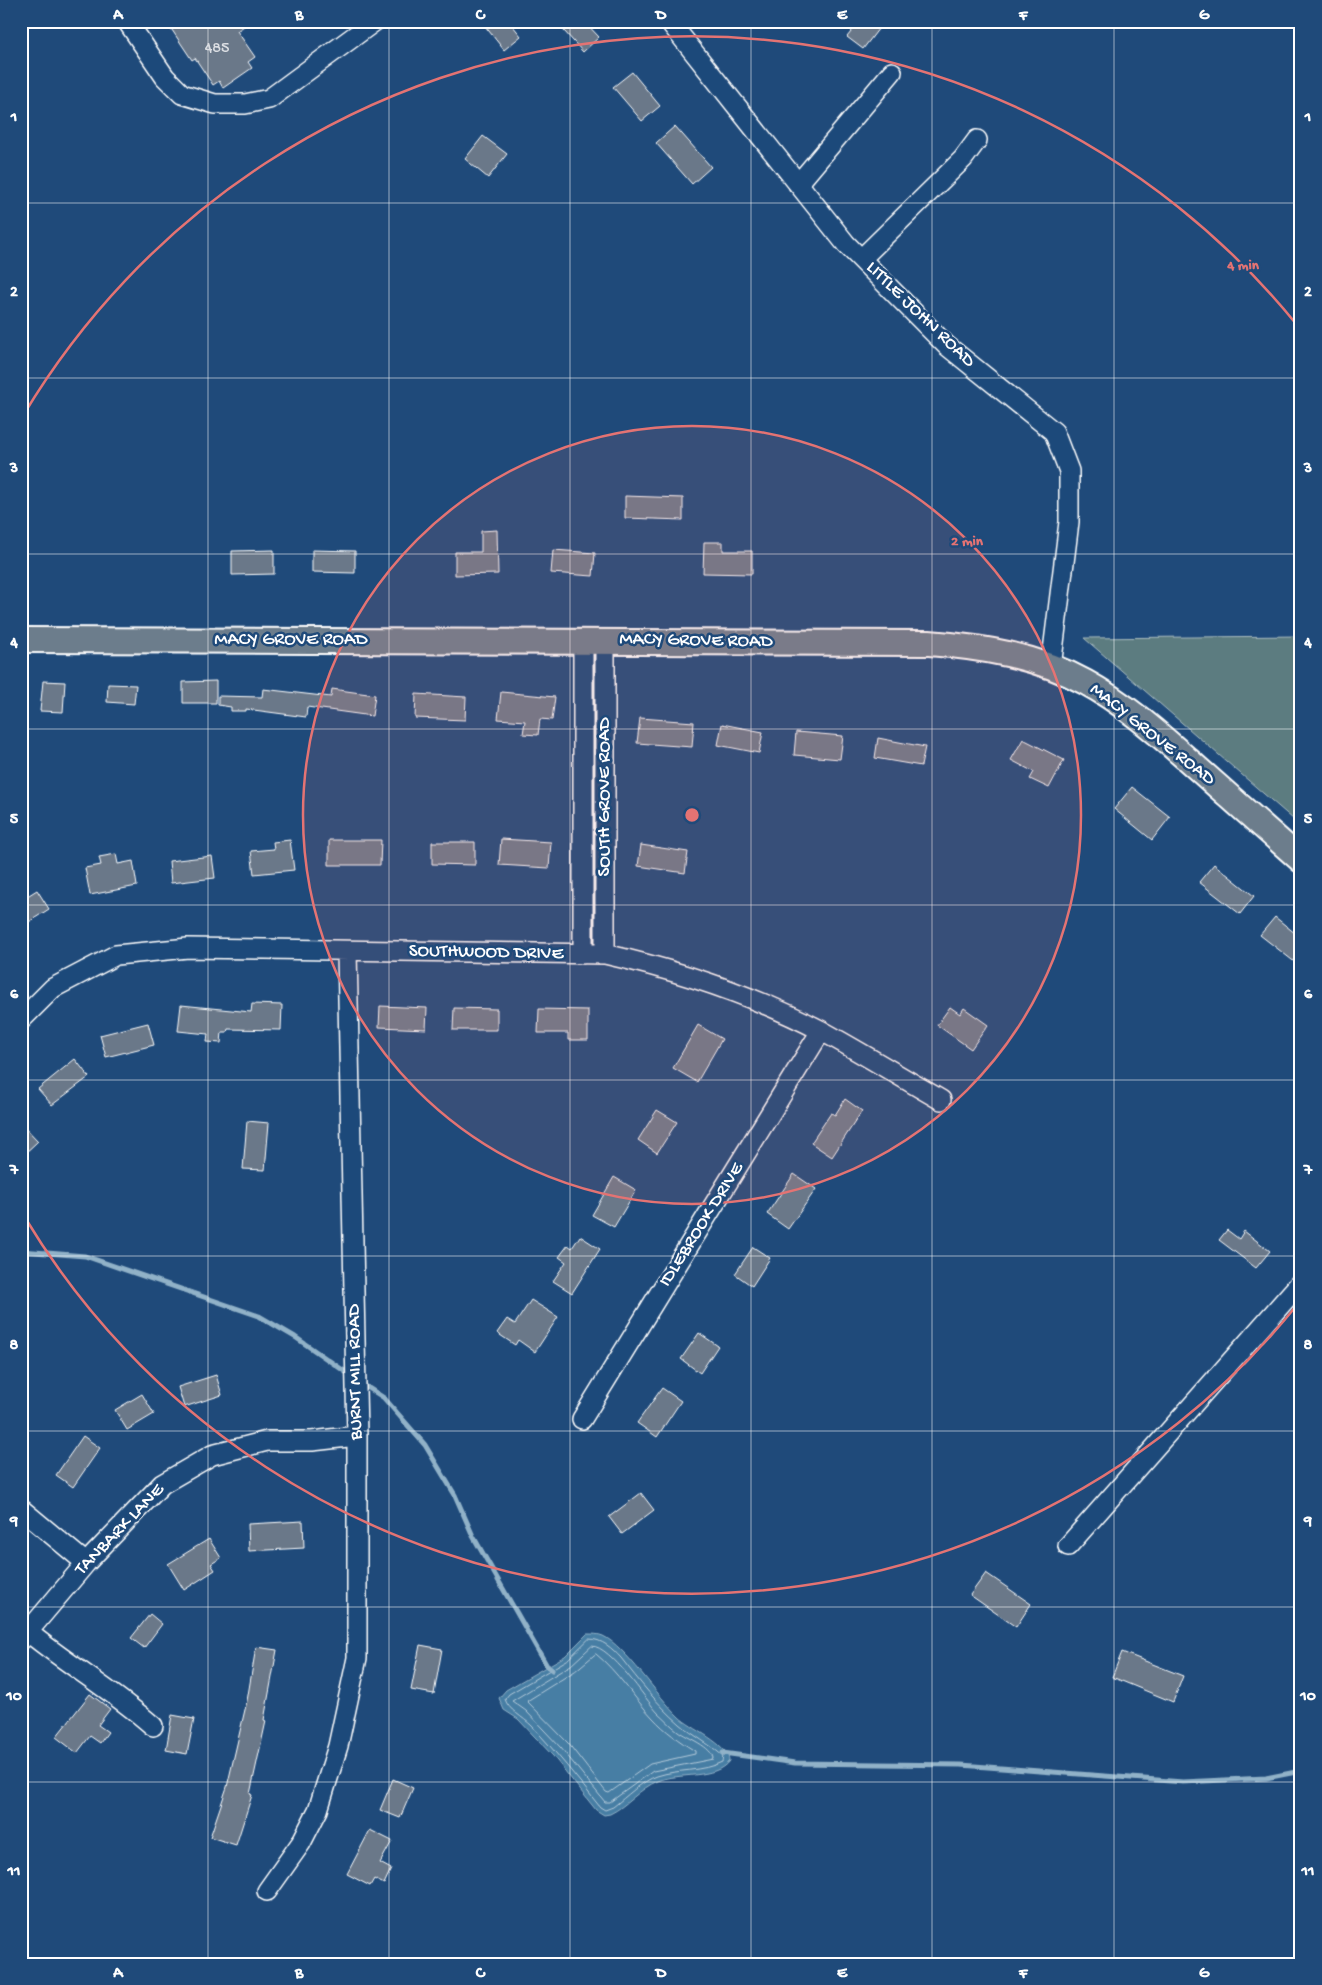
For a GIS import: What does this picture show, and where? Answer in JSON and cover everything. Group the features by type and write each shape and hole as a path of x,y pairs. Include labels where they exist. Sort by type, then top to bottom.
{"main road":[{"name":"MACY GROVE ROAD","path":"21,640 594,640 929,643 994,651 1051,667 1086,682 1123,707 1168,742 1301,860"}],"street":[{"path":"127,21 170,83 182,94 215,104 245,104 269,99 375,21"},
{"name":"LITTLE JOHN ROAD","path":"669,21 798,184 861,259 946,345 1054,432 1070,471 1069,514 1051,667"},
{"path":"798,184 892,72"},
{"path":"861,259 963,160 977,140"},
{"name":"SOUTH GROVE ROAD","path":"594,640 605,954"},
{"name":"SOUTH GROVE ROAD","path":"583,954 594,640"},
{"name":"SOUTHWOOD DRIVE","path":"21,1020 53,988 116,955 188,948 605,954 665,967 730,990 821,1031 941,1100"},
{"name":"BURNT MILL ROAD","path":"268,1891 301,1843 318,1810 348,1704 357,1658 357,1436 347,951"},
{"name":"IDLEBROOK DRIVE","path":"582,1419 821,1031"},
{"path":"1068,1546 1301,1282"},
{"name":"TANBARK LANE","path":"24,1636 86,1563 162,1484 212,1455 267,1442 312,1441 357,1436"},
{"path":"21,1509 86,1563"},
{"path":"24,1636 128,1706 153,1726"}],"green space":[{"path":"1301,636 1301,826 1084,638"}],"water":[{"path":"587,1634 601,1635 621,1650 679,1717 717,1743 728,1755 729,1761 715,1771 667,1778 651,1784 610,1814 604,1815 596,1810 553,1756 518,1719 504,1710 499,1698 506,1690 565,1656"}],"building":[{"path":"166,21 251,21 237,31 255,57 248,62 252,68 223,88 219,81 213,85 195,58 192,60"},
{"path":"481,21 509,21 521,36 504,50"},
{"path":"555,21 584,21 599,37 583,52"},
{"path":"860,21 870,21 879,28 863,49 847,37"},
{"path":"632,72 660,106 642,121 613,87"},
{"path":"675,126 711,167 692,184 656,143"},
{"path":"483,136 507,154 488,178 465,159"},
{"path":"625,496 683,498 683,520 625,518"},
{"path":"497,530 498,574 455,575 455,552 481,552 481,531"},
{"path":"704,542 723,542 723,551 752,551 752,574 703,573"},
{"path":"274,550 274,574 232,575 232,551"},
{"path":"312,550 355,551 355,573 312,572"},
{"path":"553,550 595,553 593,576 551,573"},
{"path":"43,681 65,682 63,712 40,711"},
{"path":"216,681 216,703 183,703 183,682"},
{"path":"108,684 136,685 134,704 107,702"},
{"path":"263,689 331,697 332,689 375,695 372,716 307,707 306,717 246,709 246,711 231,711 231,707 218,705 218,696 262,697"},
{"path":"501,692 555,697 552,720 540,719 538,735 523,734 525,721 498,719"},
{"path":"416,694 466,697 465,720 415,718"},
{"path":"640,718 694,722 692,747 637,743"},
{"path":"722,724 763,732 759,753 718,745"},
{"path":"796,732 843,736 840,759 794,755"},
{"path":"878,738 925,747 921,766 875,758"},
{"path":"1023,739 1064,760 1049,788 1030,779 1034,772 1011,760"},
{"path":"1132,787 1170,817 1152,840 1114,809"},
{"path":"501,839 551,842 549,868 499,865"},
{"path":"290,840 294,870 254,874 251,851 274,849 273,842"},
{"path":"329,840 381,840 380,865 329,865"},
{"path":"432,842 475,842 475,865 432,864"},
{"path":"641,845 688,852 685,873 638,866"},
{"path":"116,854 118,864 133,861 137,886 90,895 85,868 101,865 99,857"},
{"path":"212,856 215,878 171,883 169,861"},
{"path":"1214,864 1254,896 1240,914 1199,882"},
{"path":"37,890 49,909 21,927 21,900"},
{"path":"1275,917 1301,938 1301,967 1260,935"},
{"path":"252,1004 282,1005 281,1030 228,1029 227,1032 222,1032 221,1043 207,1042 208,1034 178,1031 181,1005 251,1012"},
{"path":"380,1006 427,1008 426,1029 379,1027"},
{"path":"950,1007 960,1014 964,1008 988,1025 971,1049 937,1025"},
{"path":"454,1008 497,1009 497,1030 453,1030"},
{"path":"539,1009 588,1010 588,1040 568,1040 568,1033 538,1033"},
{"path":"148,1023 154,1045 106,1057 100,1035"},
{"path":"698,1025 722,1039 697,1082 673,1068"},
{"path":"75,1059 89,1077 52,1105 38,1089"},
{"path":"845,1099 862,1111 832,1157 811,1143 831,1113 835,1115"},
{"path":"657,1110 677,1122 657,1153 638,1140"},
{"path":"247,1121 269,1123 265,1170 243,1169"},
{"path":"21,1123 38,1141 21,1157"},
{"path":"794,1174 816,1189 788,1229 767,1214"},
{"path":"614,1177 636,1190 614,1227 592,1215"},
{"path":"1227,1230 1239,1239 1244,1231 1270,1251 1256,1268 1219,1240"},
{"path":"580,1236 600,1249 572,1293 553,1281 566,1262 559,1257 568,1245 572,1248"},
{"path":"753,1247 770,1258 752,1286 735,1274"},
{"path":"531,1300 558,1317 535,1352 518,1340 515,1345 497,1333 507,1319 515,1324"},
{"path":"699,1333 718,1346 700,1373 681,1359"},
{"path":"216,1375 222,1395 184,1407 178,1387"},
{"path":"662,1388 681,1401 657,1437 637,1423"},
{"path":"142,1394 154,1414 127,1430 115,1410"},
{"path":"83,1436 100,1448 73,1487 56,1475"},
{"path":"641,1493 654,1510 622,1534 609,1517"},
{"path":"303,1521 304,1548 249,1551 248,1524"},
{"path":"209,1539 221,1558 211,1564 215,1570 184,1590 168,1564"},
{"path":"986,1573 1031,1604 1016,1627 970,1595"},
{"path":"150,1614 162,1624 144,1648 131,1638"},
{"path":"420,1645 442,1649 434,1694 411,1690"},
{"path":"256,1647 277,1650 264,1720 266,1721 250,1794 252,1795 236,1845 210,1837 227,1787 247,1701"},
{"path":"1122,1652 1183,1676 1173,1702 1112,1677"},
{"path":"90,1694 110,1709 98,1725 108,1732 100,1743 90,1736 77,1753 56,1737"},
{"path":"172,1715 194,1719 187,1754 166,1750"},
{"path":"393,1779 413,1788 400,1818 380,1810"},
{"path":"370,1830 392,1841 380,1863 391,1869 384,1884 374,1879 370,1886 347,1874"}],"waterway":[{"path":"21,1251 85,1256 259,1316 295,1337 350,1375"},
{"path":"361,1383 384,1398 425,1445 455,1495 473,1536 547,1666 552,1670"},
{"path":"723,1753 795,1763 961,1765 1183,1782 1266,1778 1301,1771"}]}
